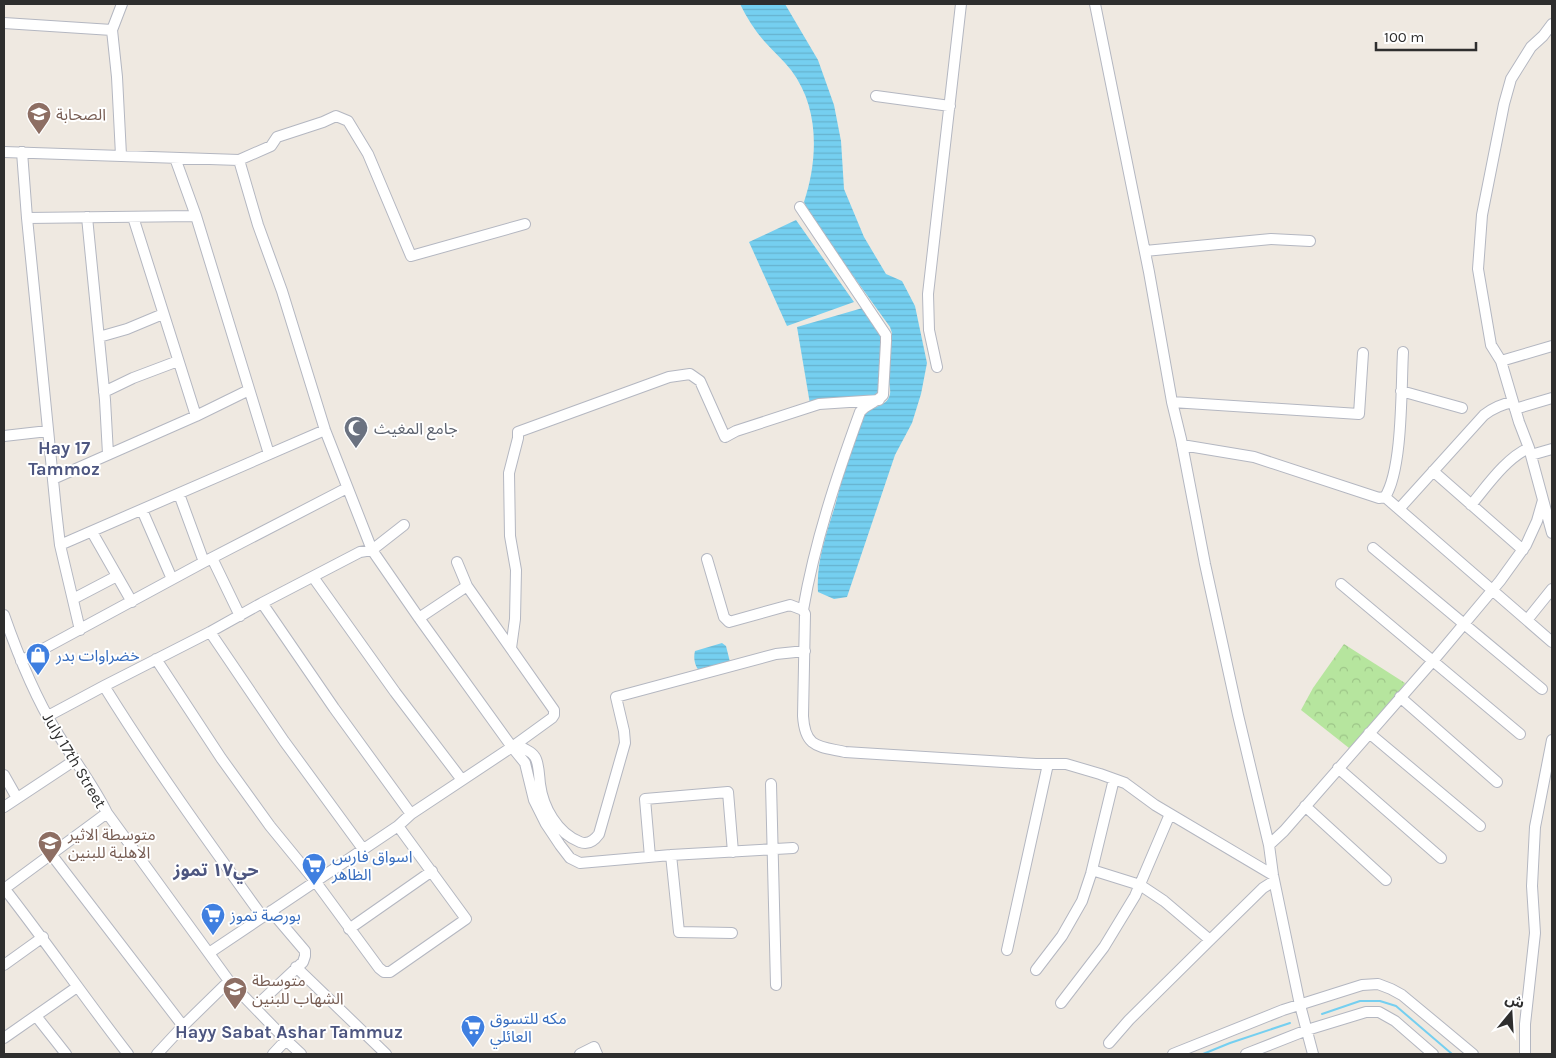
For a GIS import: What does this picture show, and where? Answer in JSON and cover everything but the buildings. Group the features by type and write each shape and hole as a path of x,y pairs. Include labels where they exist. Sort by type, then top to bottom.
{"street":[{"path":"121,155 117,77 112,30 122,4"},
{"path":"937,367 929,330 928,294 961,4"},
{"path":"1095,4 1207,574 1269,845 1273,878 1300,1005 1313,1054"},
{"path":"4,23 112,30"},
{"path":"1552,24 1531,47 1511,79 1504,104 1482,215 1478,269 1491,345 1501,361 1546,500 1552,532"},
{"path":"876,96 950,106"},
{"path":"4,152 239,160 271,146 277,137 336,116 348,121 368,154 412,256 525,224"},
{"path":"22,152 60,545 80,630"},
{"path":"176,158 196,216 269,454"},
{"path":"239,160 258,225 282,291 325,430 372,550 525,763 534,800 546,824 570,858 580,862 793,848"},
{"path":"800,207 886,335 882,395 879,400 860,412 833,485 810,568 803,610 805,614 802,716 804,731 819,746 845,752 1066,764 1114,779 1125,783 1170,814 1273,878"},
{"path":"133,216 196,416"},
{"path":"27,218 196,216"},
{"path":"87,217 108,454"},
{"path":"1145,252 1271,239 1310,241"},
{"path":"99,337 127,329 163,314"},
{"path":"1501,361 1552,346"},
{"path":"1182,445 1254,457 1379,498 1385,497 1389,491 1397,456 1403,352"},
{"path":"1172,402 1359,414 1363,353"},
{"path":"104,392 133,378 178,361"},
{"path":"512,648 515,619 516,570 510,536 509,473 518,432 669,377 690,374 700,380 725,437 736,431 819,404 879,400"},
{"path":"53,480 250,390"},
{"path":"1401,391 1462,408"},
{"path":"1399,509 1484,415 1502,404 1514,406 1552,398"},
{"path":"60,545 325,430"},
{"path":"4,436 48,431"},
{"path":"1471,505 1511,459 1521,451 1552,449"},
{"path":"1433,472 1523,550"},
{"path":"21,661 172,579 347,488"},
{"path":"179,494 208,560 240,616"},
{"path":"1385,497 1552,642"},
{"path":"1269,845 1369,733 1492,590 1523,550 1546,500"},
{"path":"142,510 172,579"},
{"path":"48,716 313,576 360,552 372,550 404,525"},
{"path":"92,532 132,602"},
{"path":"1374,548 1542,689"},
{"path":"707,559 724,618 729,622 790,605 803,610"},
{"path":"209,953 398,826 412,814 462,780 514,750 554,715 554,710 467,586 457,562"},
{"path":"73,599 117,576"},
{"path":"313,576 395,692 462,780"},
{"path":"1341,584 1520,734"},
{"path":"419,618 467,586"},
{"path":"1526,620 1552,589"},
{"path":"262,603 334,708 412,814"},
{"name":"July 17th Street","path":"4,615 21,661 48,716 96,790 107,813 229,981 301,1054"},
{"path":"210,632 284,741 363,849"},
{"path":"514,750 523,748 536,758 541,793 545,805 557,824 571,837 589,843 596,839 599,834 625,744 624,730 616,697 776,654 805,651"},
{"path":"156,659 221,758 270,826 384,972 390,972 466,921 466,917 398,826"},
{"path":"104,686 136,739 174,794 266,914 305,951 303,962 255,1007"},
{"path":"1400,697 1497,782"},
{"path":"1369,733 1480,826"},
{"path":"1525,1054 1525,1024 1535,933 1532,886 1535,827 1552,740"},
{"path":"4,807 75,760"},
{"path":"1007,950 1048,764"},
{"path":"1338,768 1441,858"},
{"path":"4,775 17,798"},
{"path":"1036,970 1062,936 1082,902 1092,870 1114,779"},
{"path":"771,784 776,985"},
{"path":"650,857 645,799 728,792 733,852"},
{"path":"1305,806 1386,880"},
{"path":"107,813 4,889 43,937 77,987 128,1054"},
{"path":"1061,1003 1104,947 1135,896 1170,814"},
{"path":"52,854 183,1026"},
{"path":"671,855 679,932 732,933"},
{"path":"1092,870 1140,884 1164,901 1210,940"},
{"path":"349,929 432,871"},
{"path":"1109,1043 1129,1020 1273,878"},
{"path":"4,965 43,937"},
{"path":"296,967 386,1054"},
{"path":"157,1054 229,981"},
{"path":"1173,1054 1283,1010 1362,984 1378,984 1402,995 1474,1054"},
{"path":"4,1038 77,987"},
{"path":"1246,1054 1306,1030 1366,1012 1379,1012 1395,1022 1433,1054"},
{"path":"36,1016 66,1054"},
{"path":"273,1054 286,1040"},
{"path":"580,1054 594,1047 597,1054"}],"green space":[{"path":"1344,644 1405,683 1379,718 1349,748 1301,710 1313,688"}],"water":[{"path":"740,4 785,4 818,60 834,105 841,141 844,189 864,237 886,274 902,281 915,306 927,363 921,394 912,423 895,455 847,597 834,599 818,592 820,559 850,451 862,418 868,411 885,402 890,394 889,377 892,333 890,327 812,219 804,202 809,186 814,152 812,117 807,101 791,70 758,33"},
{"path":"796,220 854,302 787,326 749,242"},
{"path":"866,307 884,335 879,397 810,404 797,327"},
{"path":"722,643 726,646 730,662 701,672 695,663 695,651"}],"waterway":[{"path":"1322,1014 1360,1001 1380,1001 1396,1006 1452,1054"},
{"path":"1203,1054 1290,1023"}],"place":[{"name":"الصحابة","path":"39,135"},
{"name":"جامع المغيث","path":"356,449"},
{"name":"خضراوات بدر","path":"38,676"},
{"name":"متوسطة الاثير الاهلية للبنين","path":"50,864"},
{"name":"اسواق فارس الظاهر","path":"314,886"},
{"name":"بورصة تموز","path":"213,936"},
{"name":"متوسطة الشهاب للبنين","path":"235,1010"},
{"name":"مكه للتسوق العائلي","path":"473,1048"}],"district":[{"name":"Hay 17 Tammoz","path":"64,458"},
{"name":"حي۱۷ تموز","path":"216,870"},
{"name":"Hayy Sabat Ashar Tammuz","path":"289,1032"}]}
